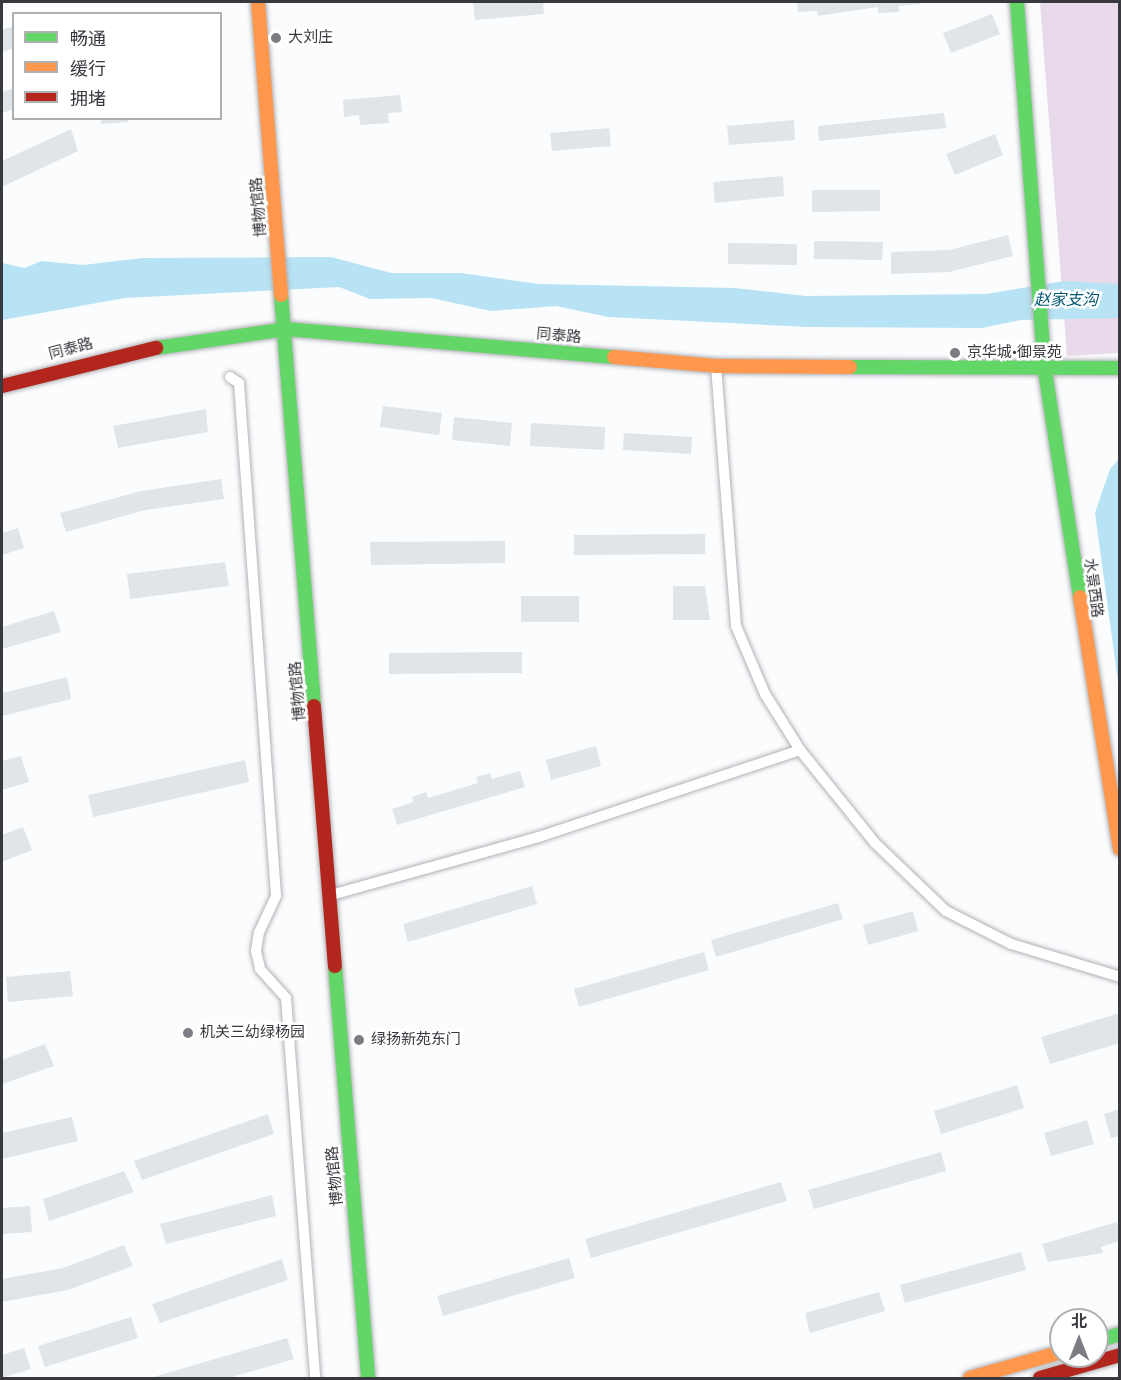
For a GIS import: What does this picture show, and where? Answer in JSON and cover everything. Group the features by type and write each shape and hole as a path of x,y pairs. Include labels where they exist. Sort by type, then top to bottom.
{"street":[{"name":"博物馆路","path":"258,2 332,895 368,1378"},
{"name":"水景西路","path":"1017,2 1045,371 1119,849"},
{"name":"同泰路","path":"2,386 132,351 286,329 716,366 1045,371 1119,368"},
{"path":"716,366 736,626 765,694 800,750 875,843 946,911 1011,944 1119,977"},
{"path":"230,377 238,383 276,896 256,951 260,969 285,998 315,1378"},
{"path":"332,895 539,837 800,750"},
{"path":"970,1378 1049,1355"},
{"path":"1040,1378 1119,1355"}],"shaded area":[{"path":"1040,2 1119,2 1119,353 1067,356"}],"water":[{"name":"赵家支沟","path":"331,257 391,273 461,273 539,284 735,288 806,296 986,294 1064,281 1119,284 1120,318 1021,320 982,328 807,327 608,317 556,306 491,311 431,298 370,299 339,287 125,298 2,320 2,263 25,268 41,261 83,265 143,258"},
{"path":"1119,459 1119,689 1095,513 1110,469"}],"building":[{"path":"473,2 543,2 544,14 475,20"},
{"path":"797,2 921,2 921,4 899,6 899,12 878,13 878,7 818,16 817,11 798,12"},
{"path":"992,14 1000,34 951,53 943,33"},
{"path":"12,27 12,49 2,52 2,30"},
{"path":"12,89 12,110 2,113 2,92"},
{"path":"400,95 402,112 388,113 389,123 360,125 359,115 344,117 343,100"},
{"path":"944,113 946,128 819,141 818,126"},
{"path":"101,120 128,120 128,122 101,124"},
{"path":"794,120 795,140 729,145 727,126"},
{"path":"609,128 611,146 552,151 550,133"},
{"path":"71,129 78,151 2,187 2,161"},
{"path":"995,134 1003,155 955,175 946,154"},
{"path":"783,176 784,196 715,203 713,182"},
{"path":"812,190 880,190 880,211 812,212"},
{"path":"1008,235 1013,256 949,272 891,274 891,252 949,250"},
{"path":"814,241 883,242 882,260 814,259"},
{"path":"728,243 797,244 797,265 728,264"},
{"path":"383,406 442,413 439,435 380,427"},
{"path":"206,409 208,432 118,448 113,426"},
{"path":"454,417 512,423 510,446 452,440"},
{"path":"531,423 605,427 604,450 530,446"},
{"path":"624,433 692,437 691,454 623,450"},
{"path":"221,479 224,499 145,510 66,532 60,513 141,491"},
{"path":"18,528 24,548 2,555 2,533"},
{"path":"705,534 705,554 574,555 574,535"},
{"path":"505,541 505,563 371,565 370,542"},
{"path":"225,562 229,586 130,599 127,574"},
{"path":"673,586 705,586 710,620 673,620"},
{"path":"521,596 579,596 579,622 521,622"},
{"path":"54,611 61,632 2,649 2,627"},
{"path":"522,652 522,673 389,674 389,653"},
{"path":"67,677 71,699 2,716 2,693"},
{"path":"596,746 601,766 551,780 546,760"},
{"path":"21,756 29,782 2,790 2,761"},
{"path":"245,760 249,782 93,817 88,795"},
{"path":"520,771 525,787 397,825 392,809 413,802 412,797 426,792 428,798 478,783 476,777 490,773 492,779"},
{"path":"23,827 32,850 2,862 2,835"},
{"path":"532,886 537,904 408,942 403,924"},
{"path":"838,903 843,919 716,957 711,940"},
{"path":"913,911 918,931 868,945 863,925"},
{"path":"704,952 709,970 579,1007 574,989"},
{"path":"70,971 73,996 8,1002 6,977"},
{"path":"1120,1013 1120,1043 1050,1064 1041,1037"},
{"path":"45,1044 54,1066 2,1084 2,1060"},
{"path":"1017,1085 1024,1108 941,1134 934,1111"},
{"path":"1120,1109 1120,1136 1111,1138 1104,1114"},
{"path":"268,1114 274,1134 142,1180 134,1161"},
{"path":"72,1117 78,1141 2,1159 2,1133"},
{"path":"1087,1120 1094,1144 1051,1156 1044,1133"},
{"path":"941,1152 946,1171 814,1209 808,1190"},
{"path":"124,1171 134,1192 49,1221 43,1199"},
{"path":"781,1182 787,1201 591,1258 585,1239"},
{"path":"272,1195 276,1216 166,1244 160,1224"},
{"path":"30,1206 32,1232 2,1234 2,1208"},
{"path":"1117,1222 1120,1241 1101,1247 1103,1253 1048,1262 1042,1244"},
{"path":"124,1245 133,1266 68,1290 2,1302 2,1279 63,1268"},
{"path":"1021,1252 1026,1270 905,1303 900,1285"},
{"path":"569,1258 575,1278 443,1316 437,1296"},
{"path":"282,1259 288,1280 160,1323 152,1304"},
{"path":"879,1292 885,1311 810,1333 805,1313"},
{"path":"131,1317 138,1338 45,1367 38,1346"},
{"path":"287,1338 294,1359 229,1378 150,1378"},
{"path":"24,1348 31,1369 2,1378 2,1355"}],"traffic: fast":[{"path":"1017,2 1045,371 1080,597"},
{"path":"281,295 314,706"},
{"path":"156,348 286,329 614,357"},
{"path":"850,367 1120,368"},
{"path":"335,966 368,1378"},
{"path":"1109,1337 1120,1334"}],"traffic: slow":[{"path":"258,2 281,295"},
{"path":"614,357 716,366 850,367"},
{"path":"1080,597 1120,849"},
{"path":"970,1378 1049,1355"}],"traffic: jam":[{"path":"2,386 156,348"},
{"path":"314,706 335,966"},
{"path":"1040,1378 1120,1355"}],"place":[{"name":"大刘庄","path":"276,38"},
{"name":"京华城·御景苑","path":"955,353"},
{"name":"机关三幼绿杨园","path":"188,1033"},
{"name":"绿扬新苑东门","path":"359,1040"}]}
